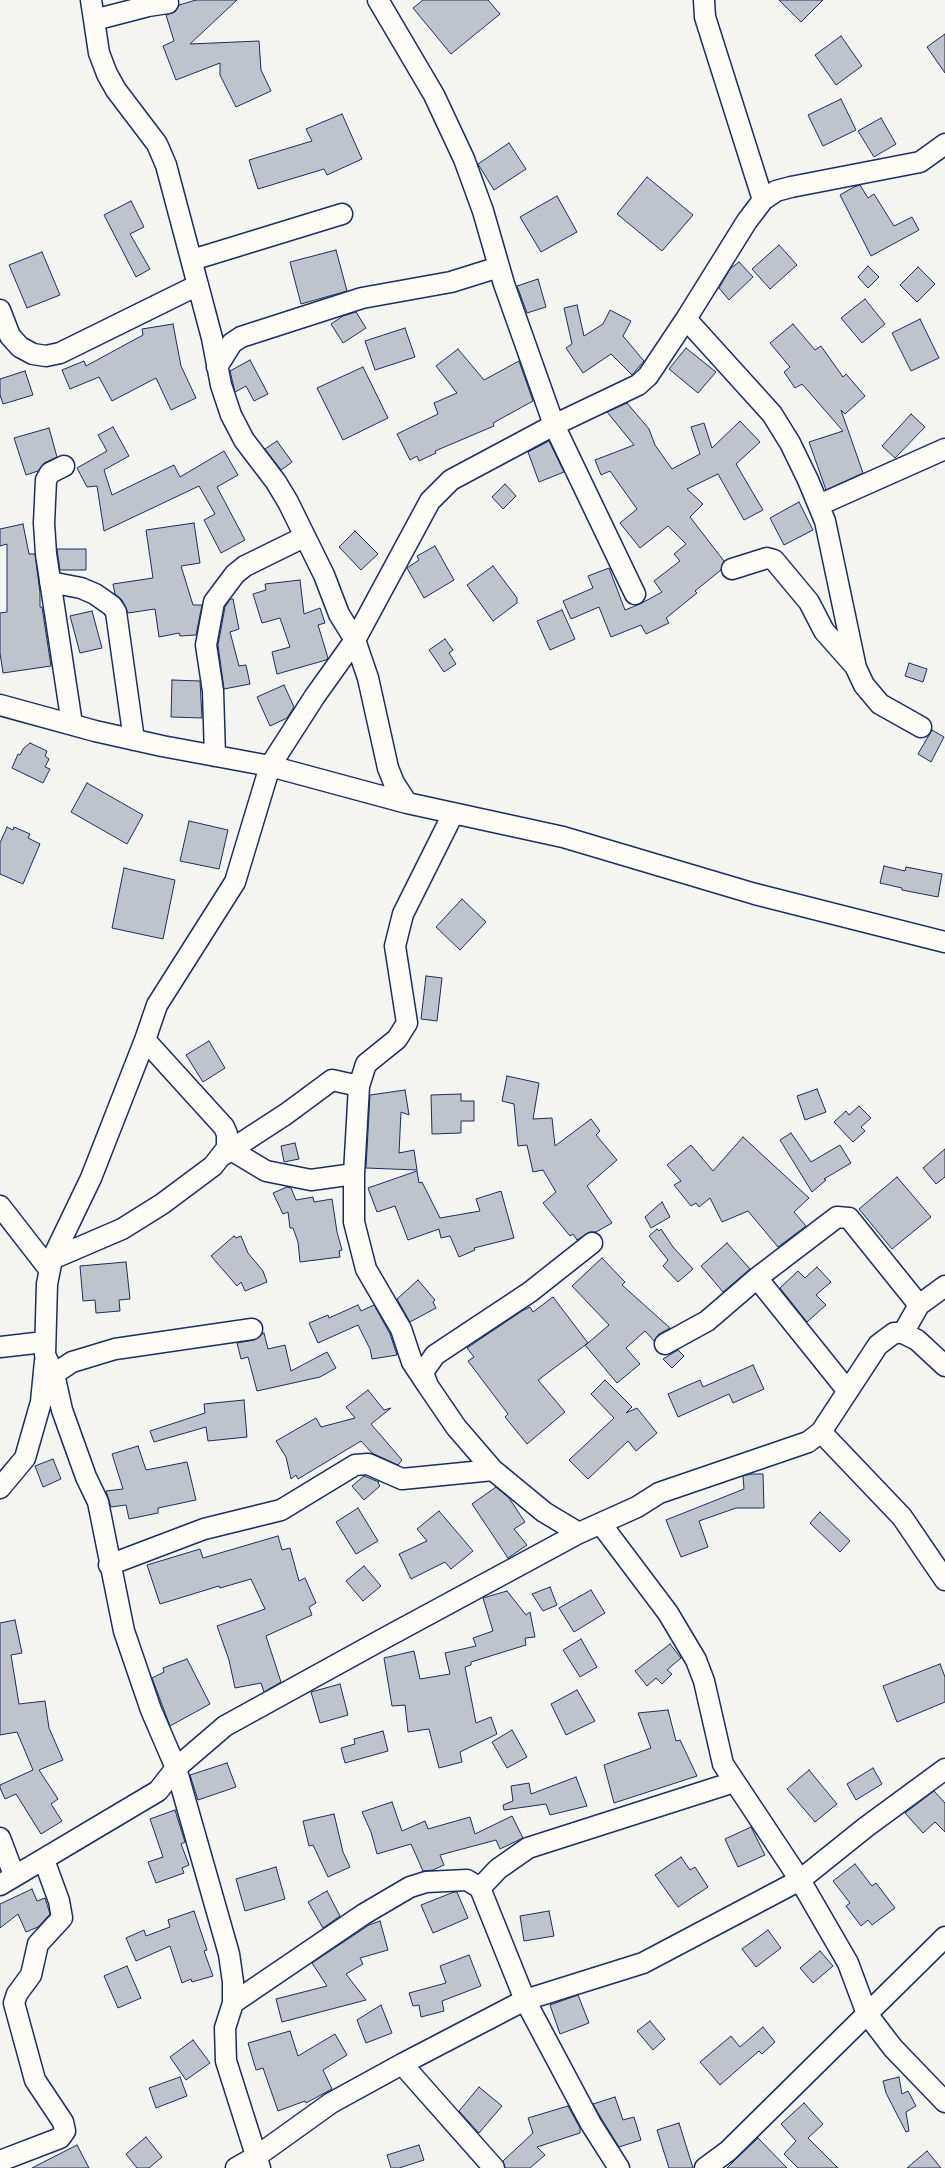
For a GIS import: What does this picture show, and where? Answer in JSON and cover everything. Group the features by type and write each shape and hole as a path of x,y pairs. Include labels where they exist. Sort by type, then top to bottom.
{"street":[{"path":"91,0 99,53 107,74 116,90 157,144 166,165 212,338 217,367 231,415 244,440 276,482 288,502 324,575 345,625 355,640 368,678 388,768 394,783 407,803"},
{"path":"378,0 434,95 464,159 475,189 499,267 554,425 635,594"},
{"path":"704,0 705,17 763,200"},
{"path":"94,20 148,6 168,3"},
{"path":"0,1488 25,1458 41,1402 50,1264 91,1178 145,1040 157,1005 215,910 235,882 270,766 315,696 355,640 430,501 451,480 554,425 638,384 656,365 747,221 763,200 776,191 791,186 920,162 945,144"},
{"path":"192,260 342,214"},
{"path":"217,367 232,343 255,332 362,298 451,282 499,267"},
{"path":"1,318 10,336 20,347 33,354 46,356 60,353 198,285"},
{"path":"686,319 772,414 790,442 826,521 856,668 872,698 920,727"},
{"path":"820,505 945,449"},
{"path":"64,466 50,473 45,486 44,523 50,582 72,724"},
{"path":"215,756 213,691 206,645 214,602 235,574 245,566 304,537"},
{"path":"732,569 767,558 774,560 809,602 824,631 856,668"},
{"path":"50,582 81,588 95,594 112,606 116,612 134,740"},
{"path":"0,705 134,740 270,766 407,803 563,837 755,894 945,942"},
{"path":"453,814 404,914 395,946 408,1023 397,1040 366,1064 359,1086 354,1174 354,1222 366,1269 401,1329 412,1362 456,1427 493,1470 544,1512 580,1533"},
{"path":"145,1040 224,1127 227,1140 227,1152"},
{"path":"50,1264 122,1229 192,1183 227,1152 286,1114 332,1080 359,1086"},
{"path":"227,1152 266,1172 311,1180 354,1174"},
{"path":"0,1206 50,1264"},
{"path":"665,1344 707,1321 757,1278 837,1216 849,1218 919,1305"},
{"path":"428,1386 423,1372 435,1355 530,1292 592,1243"},
{"path":"757,1278 847,1390"},
{"path":"902,1333 919,1305 945,1286"},
{"path":"54,1374 72,1362 114,1350 252,1329"},
{"path":"0,1838 7,1880 44,1860 158,1791 176,1768 225,1726 580,1533 601,1524 659,1493 808,1442 821,1432 847,1390 878,1345 894,1333 902,1333 917,1340 945,1366"},
{"path":"0,1347 45,1349"},
{"path":"45,1349 54,1374 62,1410 86,1477 98,1502 109,1565 124,1631 134,1666 176,1768 229,1954 233,1982 232,2003 225,2028 226,2061 258,2162"},
{"path":"821,1432 902,1517 945,1580"},
{"path":"109,1565 204,1529 281,1510 355,1465 368,1464 402,1479 493,1470"},
{"path":"601,1524 668,1613 696,1660 704,1681 723,1764 800,1880 848,1962 867,2014 893,2048 945,2102"},
{"path":"236,2168 258,2162 332,2103 402,2064 525,2000 643,1963 800,1880 866,1827 945,1768"},
{"path":"480,1888 498,1869 528,1848 734,1782"},
{"path":"0,2161 60,2138 65,2131 63,2122 35,2080 14,2003 17,1994 31,1975 38,1944 62,1918 59,1901 44,1860"},
{"path":"232,2003 364,1914 410,1887 426,1882 467,1880 480,1888 525,2000 588,2117 619,2168"},
{"path":"705,2168 728,2151 945,1937"},
{"path":"402,2064 494,2168"}],"building":[{"path":"196,0 237,0 190,44 259,41 261,70 271,91 236,107 220,75 220,63 176,80 163,46 174,41 166,15 175,12 179,5"},
{"path":"423,0 488,0 500,14 451,54 413,8"},
{"path":"779,0 823,0 801,22"},
{"path":"945,34 945,73 927,47"},
{"path":"841,36 862,66 836,85 815,55"},
{"path":"841,99 856,130 823,146 808,115"},
{"path":"342,114 362,159 327,175 324,169 258,189 249,160 312,141 306,129"},
{"path":"881,118 896,144 874,157 858,131"},
{"path":"509,143 526,169 494,190 478,164"},
{"path":"647,177 693,215 662,251 617,214"},
{"path":"860,185 868,198 874,194 894,226 912,217 919,230 871,256 840,195"},
{"path":"557,196 577,232 541,252 520,217"},
{"path":"131,201 144,227 130,234 150,269 136,277 104,215"},
{"path":"779,245 797,265 770,289 752,269"},
{"path":"336,250 347,291 301,304 290,262"},
{"path":"42,252 60,295 27,308 9,265"},
{"path":"739,262 753,277 729,300 719,288 730,269"},
{"path":"868,266 879,277 868,288 858,277"},
{"path":"918,267 935,284 917,302 900,285"},
{"path":"538,279 546,307 527,313 517,286"},
{"path":"865,299 885,324 862,343 841,318"},
{"path":"577,305 584,336 603,324 610,310 631,321 623,336 644,361 632,375 611,354 583,373 566,348 572,344 564,308"},
{"path":"356,312 366,328 343,343 331,324 343,316"},
{"path":"920,319 939,358 911,371 892,333"},
{"path":"173,324 181,366 196,398 171,410 156,378 112,401 99,377 70,389 62,370 84,361 86,366 143,335 142,329"},
{"path":"793,324 815,350 821,346 843,377 846,374 865,396 845,414 841,410 863,473 826,490 809,442 843,431 802,384 795,388 784,372 790,367 770,343"},
{"path":"405,328 415,357 375,370 365,341"},
{"path":"686,348 716,372 698,393 669,369"},
{"path":"458,349 484,380 519,361 533,401 493,423 494,426 435,451 436,453 419,461 417,456 410,460 397,434 438,414 434,403 457,393 436,366"},
{"path":"250,360 268,394 254,401 246,386 235,392 230,371"},
{"path":"363,367 388,418 343,440 317,388"},
{"path":"25,371 33,395 3,404 0,395 0,379"},
{"path":"627,403 649,429 655,445 672,469 700,454 691,427 704,423 712,448 740,421 760,442 736,464 763,510 744,520 718,474 687,489 703,504 690,517 724,561 721,570 695,591 697,593 666,618 669,623 646,634 641,625 611,637 599,607 571,619 563,601 593,588 588,576 609,568 625,610 640,604 662,592 654,581 680,561 674,554 686,544 668,526 640,548 620,523 637,509 610,471 601,475 595,460 634,445 607,412"},
{"path":"911,414 925,427 895,458 882,446"},
{"path":"113,427 129,456 104,470 112,495 174,465 180,477 224,451 238,475 217,487 245,540 221,553 204,520 215,514 199,486 104,531 97,486 87,487 77,468 107,451 98,435"},
{"path":"49,428 57,457 44,463 38,471 26,475 14,438"},
{"path":"277,441 292,462 281,470 265,449"},
{"path":"549,441 564,472 539,482 528,452"},
{"path":"505,484 516,496 503,509 492,497"},
{"path":"799,502 813,530 784,545 770,518"},
{"path":"194,523 200,563 181,566 193,605 202,605 196,635 180,636 179,633 159,637 155,609 128,613 122,600 115,594 113,584 153,578 146,530"},
{"path":"23,524 29,554 35,554 40,593 40,607 42,607 51,666 3,673 0,653 0,613 7,612 7,544 0,546 0,529"},
{"path":"355,531 378,554 361,570 339,547"},
{"path":"435,546 454,580 424,598 407,568 419,560 417,556"},
{"path":"57,549 86,549 86,570 60,570"},
{"path":"493,566 517,598 517,603 493,621 467,585"},
{"path":"300,580 304,614 320,608 325,623 318,625 328,658 326,660 277,674 272,652 290,647 280,618 262,623 253,594 266,590 265,584"},
{"path":"230,599 233,599 239,629 230,632 239,666 246,665 250,684 224,689 218,645 225,607"},
{"path":"562,610 575,639 550,650 537,621"},
{"path":"92,611 102,648 80,653 70,616"},
{"path":"445,639 453,650 449,653 456,664 444,672 429,650"},
{"path":"909,663 927,669 923,682 905,676"},
{"path":"172,680 200,681 202,718 171,717"},
{"path":"284,685 294,707 287,718 270,726 257,697"},
{"path":"932,730 944,737 931,762 918,754"},
{"path":"30,743 47,751 45,756 49,759 45,767 50,769 43,783 12,768 18,754 20,755 23,749"},
{"path":"87,783 143,815 127,844 71,812"},
{"path":"189,821 228,830 219,869 180,861"},
{"path":"7,827 13,830 14,827 30,834 28,838 40,844 23,884 0,874 0,843"},
{"path":"884,866 905,871 906,867 942,874 938,897 902,890 902,888 880,883"},
{"path":"124,868 175,880 163,939 112,928"},
{"path":"462,899 486,922 460,950 436,927"},
{"path":"426,976 442,978 437,1021 421,1019"},
{"path":"209,1041 225,1068 203,1082 186,1055"},
{"path":"507,1076 539,1083 533,1119 552,1118 555,1146 591,1119 600,1131 596,1135 617,1160 587,1186 612,1223 596,1232 590,1232 577,1240 573,1234 570,1236 543,1203 556,1192 543,1170 533,1172 527,1145 518,1146 514,1104 502,1101"},
{"path":"817,1089 826,1112 805,1120 797,1096"},
{"path":"405,1090 409,1115 401,1112 399,1153 414,1150 417,1170 366,1168 370,1095"},
{"path":"461,1094 461,1101 474,1101 474,1121 461,1121 461,1133 432,1134 431,1095"},
{"path":"859,1106 871,1118 861,1127 865,1131 853,1142 834,1122 846,1111 849,1115"},
{"path":"791,1133 811,1162 840,1145 851,1163 824,1179 826,1180 812,1192 780,1140"},
{"path":"743,1137 809,1198 794,1212 806,1226 778,1247 748,1211 722,1222 710,1198 699,1207 696,1203 691,1206 674,1185 681,1181 667,1165 691,1145 713,1171"},
{"path":"295,1143 299,1159 284,1162 281,1146"},
{"path":"945,1149 945,1177 936,1184 923,1168"},
{"path":"417,1171 419,1183 422,1182 440,1218 480,1211 476,1199 501,1191 514,1238 474,1248 475,1250 459,1257 450,1236 441,1238 439,1229 408,1240 395,1206 377,1212 368,1188"},
{"path":"897,1177 931,1217 892,1249 859,1209"},
{"path":"287,1187 291,1188 296,1200 313,1197 314,1202 332,1199 337,1232 342,1250 339,1251 340,1257 300,1262 298,1242 293,1228 290,1228 288,1212 283,1214 273,1193"},
{"path":"662,1202 670,1217 651,1228 645,1217"},
{"path":"657,1229 659,1231 661,1229 673,1247 693,1269 678,1282 663,1266 668,1260 649,1236"},
{"path":"234,1236 236,1238 241,1236 248,1253 263,1271 267,1282 245,1291 241,1282 237,1286 211,1256"},
{"path":"727,1243 750,1269 723,1292 701,1266"},
{"path":"602,1258 625,1282 622,1285 670,1328 659,1334 654,1341 645,1331 626,1348 640,1364 617,1383 585,1345 538,1380 565,1412 527,1444 505,1417 508,1414 468,1361 474,1357 467,1348 522,1311 530,1307 533,1312 553,1297 588,1343 609,1325 572,1286"},
{"path":"126,1262 130,1299 119,1300 120,1311 96,1313 95,1300 83,1301 80,1266"},
{"path":"817,1267 831,1282 816,1295 826,1305 807,1322 780,1288 798,1271 805,1278"},
{"path":"418,1280 435,1300 433,1302 436,1308 410,1322 397,1299"},
{"path":"358,1305 361,1311 374,1305 390,1334 397,1355 372,1359 370,1349 358,1325 318,1343 309,1323 328,1315 329,1318"},
{"path":"264,1333 268,1349 285,1345 291,1371 327,1352 336,1368 320,1377 257,1391 248,1357 241,1359 237,1343 254,1340"},
{"path":"678,1350 684,1356 672,1368 663,1359"},
{"path":"753,1365 764,1389 733,1403 729,1394 678,1417 668,1394 700,1380 703,1387"},
{"path":"605,1380 632,1407 626,1413 637,1408 657,1433 636,1451 628,1441 588,1479 569,1460 614,1418 591,1394"},
{"path":"368,1390 384,1410 391,1408 371,1424 402,1460 398,1465 372,1453 361,1441 298,1479 296,1475 291,1479 286,1457 276,1441 316,1418 321,1427 355,1418 346,1407"},
{"path":"244,1400 247,1437 208,1441 206,1427 154,1442 150,1431 205,1413 204,1404"},
{"path":"138,1446 146,1470 187,1462 196,1500 158,1508 158,1513 129,1519 126,1505 111,1507 106,1491 123,1489 112,1454"},
{"path":"53,1459 61,1479 43,1487 35,1466"},
{"path":"763,1474 764,1508 736,1508 699,1521 708,1547 681,1557 666,1520 744,1489 743,1476"},
{"path":"364,1476 379,1482 378,1483 380,1486 364,1500 352,1486"},
{"path":"496,1487 509,1498 525,1522 514,1529 527,1545 508,1558 472,1504"},
{"path":"358,1508 378,1541 356,1554 336,1522"},
{"path":"439,1511 473,1551 451,1569 445,1562 411,1579 399,1554 427,1541 417,1529"},
{"path":"820,1512 850,1541 840,1552 810,1523"},
{"path":"278,1536 282,1550 290,1548 299,1581 305,1578 316,1603 309,1607 312,1615 266,1636 281,1682 264,1692 261,1683 235,1688 229,1660 217,1626 265,1609 251,1579 220,1588 219,1586 160,1604 147,1565 200,1549 203,1558"},
{"path":"364,1566 381,1586 363,1601 346,1581"},
{"path":"550,1587 557,1605 543,1611 532,1594"},
{"path":"591,1590 605,1613 574,1632 559,1608"},
{"path":"507,1591 526,1615 530,1612 535,1637 525,1638 526,1645 471,1662 471,1665 465,1667 476,1723 491,1717 497,1734 460,1752 462,1762 439,1768 429,1729 408,1732 405,1705 392,1706 384,1658 414,1651 420,1679 450,1674 445,1653 476,1646 473,1638 493,1631 483,1598"},
{"path":"15,1620 22,1653 11,1655 19,1704 45,1701 49,1728 63,1760 39,1770 58,1799 51,1804 62,1821 41,1834 16,1794 5,1799 0,1788 0,1785 33,1770 17,1732 0,1735 0,1623"},
{"path":"581,1639 597,1667 580,1677 563,1650"},
{"path":"670,1644 681,1658 667,1670 672,1674 662,1684 656,1678 647,1686 635,1671"},
{"path":"187,1659 210,1704 170,1726 152,1678 164,1672 163,1668"},
{"path":"940,1664 945,1677 945,1702 897,1722 883,1686"},
{"path":"340,1684 348,1715 320,1723 311,1692"},
{"path":"577,1690 595,1721 566,1735 551,1704"},
{"path":"668,1710 676,1741 680,1740 697,1776 614,1803 604,1765 651,1748 638,1713"},
{"path":"512,1730 527,1757 507,1768 492,1742"},
{"path":"383,1731 388,1751 345,1763 341,1748 355,1744 354,1739"},
{"path":"227,1763 236,1787 198,1800 190,1775"},
{"path":"873,1768 882,1784 856,1800 847,1784"},
{"path":"809,1770 837,1804 815,1822 787,1789"},
{"path":"576,1777 587,1806 550,1815 546,1804 504,1810 503,1805 513,1801 511,1786 529,1783 531,1794"},
{"path":"934,1791 945,1803 945,1832 935,1822 923,1833 905,1813"},
{"path":"392,1802 402,1831 425,1821 428,1829 470,1817 475,1834 512,1816 523,1838 500,1849 496,1840 440,1855 444,1865 433,1870 423,1871 411,1844 377,1854 371,1832 362,1812"},
{"path":"175,1810 185,1842 181,1844 189,1865 182,1868 184,1873 156,1883 148,1862 163,1857 150,1819"},
{"path":"334,1814 343,1852 350,1867 328,1877 313,1845 309,1846 303,1821"},
{"path":"751,1827 765,1855 738,1867 725,1839"},
{"path":"681,1857 690,1870 695,1867 708,1887 678,1907 655,1875"},
{"path":"855,1864 872,1886 876,1883 895,1908 872,1925 868,1920 861,1926 846,1906 850,1903 833,1881"},
{"path":"276,1867 285,1899 245,1911 236,1879"},
{"path":"32,1889 37,1901 45,1898 50,1914 38,1927 26,1932 18,1914 0,1928 0,1904"},
{"path":"327,1891 340,1916 323,1928 308,1902"},
{"path":"457,1892 468,1918 433,1933 421,1905"},
{"path":"194,1911 207,1950 204,1951 213,1976 192,1982 191,1979 182,1983 170,1946 136,1961 126,1938 144,1930 146,1936 170,1927 168,1920"},
{"path":"549,1911 554,1936 524,1941 520,1916"},
{"path":"380,1921 388,1950 360,1958 363,1964 346,1974 366,2000 282,2022 276,1999 327,1986 312,1963 369,1925"},
{"path":"768,1930 781,1948 756,1967 742,1949"},
{"path":"820,1951 833,1966 813,1983 800,1968"},
{"path":"469,1955 481,1986 442,2001 444,2011 421,2017 419,2005 413,2006 409,1993 446,1983 440,1966"},
{"path":"127,1966 141,1998 118,2008 104,1976"},
{"path":"578,1995 589,2023 560,2034 550,2005"},
{"path":"381,2005 392,2033 366,2043 357,2020"},
{"path":"650,2021 665,2039 653,2050 637,2031"},
{"path":"763,2027 775,2042 762,2054 759,2051 720,2085 700,2062 731,2036 740,2047"},
{"path":"290,2031 298,2056 335,2034 347,2055 323,2070 332,2089 306,2103 305,2101 278,2111 263,2068 256,2070 248,2043"},
{"path":"193,2040 210,2063 186,2080 170,2057"},
{"path":"180,2077 187,2096 156,2108 149,2088"},
{"path":"899,2077 902,2094 908,2091 916,2106 906,2112 909,2131 906,2132 886,2093 883,2081"},
{"path":"479,2087 502,2106 479,2133 459,2111"},
{"path":"615,2097 623,2120 634,2117 641,2140 619,2147 593,2104"},
{"path":"804,2103 823,2124 808,2138 838,2168 798,2168 784,2154 796,2141 781,2124"},
{"path":"568,2106 580,2128 580,2133 537,2147 545,2155 530,2168 505,2168 503,2161 533,2133 528,2118"},
{"path":"679,2123 693,2168 669,2168 657,2130"},
{"path":"146,2137 162,2157 149,2168 137,2168 126,2154"},
{"path":"758,2138 787,2168 727,2168 736,2159"},
{"path":"77,2145 89,2168 32,2168"},
{"path":"419,2145 424,2160 399,2168 391,2168 387,2155"},
{"path":"927,2151 941,2168 907,2168"}]}
